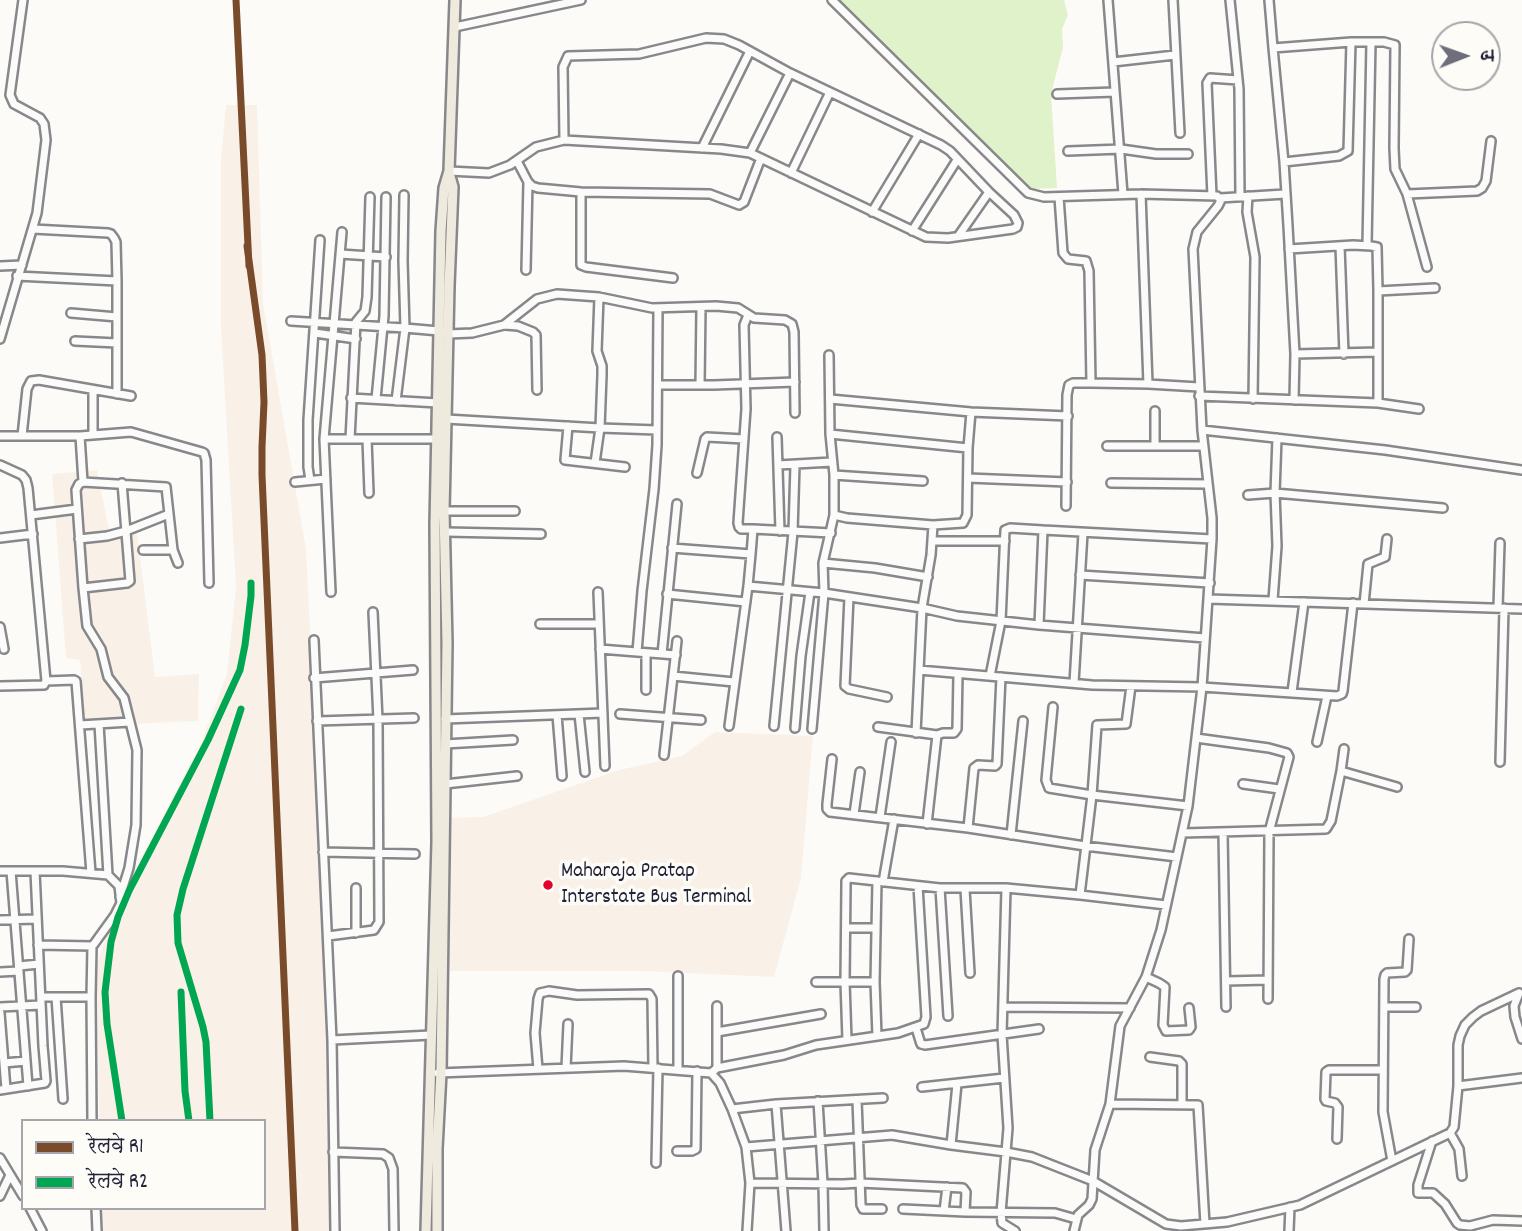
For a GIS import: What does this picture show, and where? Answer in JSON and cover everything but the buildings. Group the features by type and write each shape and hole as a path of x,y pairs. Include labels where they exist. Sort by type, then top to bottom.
{"main road":[{"path":"426,1231 437,842 435,524 438,403 453,187 449,171 455,0"},
{"path":"437,1231 447,643 444,332"}],"street":[{"path":"0,339 33,229 46,140 40,118 14,104 10,95 23,0"},
{"path":"455,27 581,0"},
{"path":"832,0 1028,193 1037,197 1123,194 1216,197 1285,194"},
{"path":"1108,0 1123,194"},
{"path":"1173,0 1180,133"},
{"path":"1230,0 1238,80 1244,196 1255,257 1252,398"},
{"path":"1269,0 1284,162 1295,354 1294,400"},
{"path":"449,171 489,173 503,169 536,147 564,140 702,148 750,153 912,231 933,238 1013,229 1018,223 1017,218 950,151 790,74 731,41 714,38 639,54 568,57 563,68 564,140"},
{"path":"1273,48 1351,42 1391,43 1396,46 1394,159 1397,175 1407,194 1427,267"},
{"path":"1284,162 1339,156 1348,151 1351,42"},
{"path":"1367,245 1371,42"},
{"path":"702,148 750,51"},
{"path":"1113,62 1175,55"},
{"path":"750,153 790,74"},
{"path":"1074,1231 1076,1219 1091,1202 1095,1150 1110,1104 1120,1026 1146,977 1161,930 1188,806 1202,687 1212,539 1199,391 1193,249 1197,232 1221,202 1216,197 1207,83 1210,78 1238,80"},
{"path":"791,173 830,92"},
{"path":"1057,93 1115,92"},
{"path":"872,212 919,134"},
{"path":"1407,194 1477,191 1482,188 1486,181 1491,141"},
{"path":"1068,151 1121,149 1156,154 1188,154"},
{"path":"517,161 528,182 538,188 581,192 710,194 742,204 761,158"},
{"path":"912,231 957,160"},
{"path":"526,270 528,182"},
{"path":"581,192 581,265 673,278"},
{"path":"959,235 989,192"},
{"path":"1141,194 1148,384"},
{"path":"396,401 405,328 404,195"},
{"path":"350,439 356,325 366,306 370,197"},
{"path":"376,399 383,327 386,197"},
{"path":"1059,197 1063,253 1068,259 1086,261 1089,271 1091,383"},
{"path":"33,229 111,234 116,242 117,394"},
{"path":"331,592 324,439 342,232"},
{"path":"310,480 308,420 320,240"},
{"path":"1289,249 1367,245 1377,247 1378,403"},
{"path":"1340,246 1344,354"},
{"path":"340,254 386,257"},
{"path":"0,266 22,265"},
{"path":"18,276 117,281"},
{"path":"1378,290 1435,288"},
{"path":"504,325 543,296 557,294 599,297 652,309 738,308 754,318 785,320 792,324 794,332 795,413"},
{"path":"595,463 603,375 597,351 599,297"},
{"path":"700,385 701,307"},
{"path":"646,690 642,653 642,591 654,489 658,308"},
{"path":"71,313 117,317"},
{"path":"748,315 744,326 746,409 738,525 741,528 831,533"},
{"path":"291,321 472,333 504,325 518,326 536,335 537,390"},
{"path":"315,333 356,339"},
{"path":"75,341 117,343"},
{"path":"1295,354 1378,352"},
{"path":"812,729 824,593 823,563 834,515 829,355"},
{"path":"22,436 27,389 31,381 39,380 131,396"},
{"path":"658,384 795,382"},
{"path":"1066,506 1067,396 1069,385 1073,383 1148,384 1252,398 1378,403 1419,409"},
{"path":"93,391 93,435"},
{"path":"351,398 438,403"},
{"path":"830,399 971,412 1068,416"},
{"path":"1154,411 1155,446"},
{"path":"834,515 933,525 963,523 967,515 971,412"},
{"path":"446,419 657,430"},
{"path":"568,426 565,460 625,467"},
{"path":"1202,430 1385,450 1522,470"},
{"path":"0,436 80,436 131,432 204,453 209,583"},
{"path":"830,435 968,448"},
{"path":"80,436 83,482"},
{"path":"696,473 707,437 744,439"},
{"path":"777,437 780,531"},
{"path":"1273,600 1277,547 1277,438"},
{"path":"324,439 438,439"},
{"path":"367,439 369,493"},
{"path":"1107,446 1203,446"},
{"path":"778,465 832,461"},
{"path":"774,726 793,532 794,465"},
{"path":"0,466 20,474 29,488 46,681 44,685 0,686"},
{"path":"834,475 923,481"},
{"path":"968,478 1066,482"},
{"path":"295,482 326,479"},
{"path":"83,588 129,582 122,483"},
{"path":"1111,483 1207,484"},
{"path":"120,897 129,868 136,825 137,750 124,698 108,677 101,649 87,626 77,509 76,490 79,484 166,486 173,550 178,563"},
{"path":"1248,495 1275,493 1443,508"},
{"path":"662,654 677,504"},
{"path":"31,515 77,509"},
{"path":"444,511 515,511"},
{"path":"79,539 126,531 169,513"},
{"path":"916,733 922,608 933,525"},
{"path":"729,726 753,529"},
{"path":"990,676 1001,621 1005,530 1212,539"},
{"path":"1039,625 1043,530"},
{"path":"446,532 541,534"},
{"path":"1074,683 1083,533"},
{"path":"0,538 33,534"},
{"path":"1364,604 1368,564 1385,557 1387,539"},
{"path":"932,541 1004,541"},
{"path":"1500,543 1500,762"},
{"path":"671,548 751,554"},
{"path":"143,550 173,550"},
{"path":"823,563 928,577"},
{"path":"1080,575 1210,583"},
{"path":"748,586 824,593 957,616 1205,638"},
{"path":"598,592 605,766"},
{"path":"795,728 810,592"},
{"path":"667,594 746,602"},
{"path":"849,597 845,686 887,697"},
{"path":"1208,599 1522,609"},
{"path":"1292,692 1304,602"},
{"path":"919,670 1074,683 1202,687 1337,696 1342,694 1353,603"},
{"path":"328,936 374,930 379,922 378,719 373,612"},
{"path":"540,624 599,624"},
{"path":"0,627 4,649"},
{"path":"314,640 332,1040 335,1231"},
{"path":"664,755 677,641"},
{"path":"600,649 676,655"},
{"path":"314,678 413,670"},
{"path":"878,727 937,735 956,732 958,674"},
{"path":"673,676 734,682"},
{"path":"968,828 974,768 978,765 995,766 997,762 1001,677"},
{"path":"46,681 76,681 91,873"},
{"path":"1080,895 1097,724 1126,724 1131,686"},
{"path":"1317,742 1326,696"},
{"path":"1053,707 1047,786 1092,795 1188,806"},
{"path":"445,719 603,713"},
{"path":"579,714 585,772"},
{"path":"620,714 701,720"},
{"path":"557,715 562,776"},
{"path":"317,721 414,718"},
{"path":"1011,835 1023,720"},
{"path":"80,725 130,722"},
{"path":"99,724 108,875"},
{"path":"927,824 937,735"},
{"path":"1196,738 1269,748 1287,754 1288,760 1269,832 1268,999"},
{"path":"445,744 513,740"},
{"path":"880,817 891,742"},
{"path":"1183,833 1326,829 1331,821 1344,749"},
{"path":"832,759 827,809 830,812 1177,857"},
{"path":"1341,771 1397,787"},
{"path":"854,814 860,772"},
{"path":"445,784 517,776"},
{"path":"1243,784 1279,789"},
{"path":"877,1036 876,928 880,882 894,819"},
{"path":"1223,833 1226,1007"},
{"path":"323,852 415,854"},
{"path":"0,871 108,875 120,886 121,903 92,946 92,1119"},
{"path":"12,871 28,1086"},
{"path":"35,871 38,945 41,1001 43,1046 47,1081 3,1089 0,1010 22,1007 41,1001 57,997 91,997"},
{"path":"847,1040 847,879 940,888 1006,888 1166,905"},
{"path":"430,1073 625,1066 714,1070 812,1046 916,1028 926,1020 918,886"},
{"path":"356,888 356,933"},
{"path":"940,888 948,1016"},
{"path":"1006,888 1002,1035 1009,1128 1001,1213 1002,1223 1015,1231"},
{"path":"965,889 970,973"},
{"path":"0,920 37,919"},
{"path":"846,928 876,928"},
{"path":"1392,1161 1384,1120 1385,975 1407,970 1409,939"},
{"path":"38,945 92,946"},
{"path":"0,972 39,964"},
{"path":"678,976 678,1070"},
{"path":"1146,977 1165,987 1163,1025 1166,1031 1189,1030 1189,1008"},
{"path":"1226,981 1268,980"},
{"path":"816,982 875,982"},
{"path":"1520,992 1514,1006 1514,1017 1522,1039"},
{"path":"746,1147 859,1137 904,1136 1032,1157 1093,1181 1166,1227 1227,1222 1300,1205 1450,1133 1454,1127 1458,1086 1458,1045 1465,1025 1481,1011 1520,992"},
{"path":"538,1069 535,1033 540,993 649,994 652,999 656,1068 656,1163"},
{"path":"57,997 63,1099"},
{"path":"717,1006 714,1070 746,1147 750,1183 747,1231"},
{"path":"1003,1007 1129,1008"},
{"path":"1385,1007 1416,1007"},
{"path":"717,1032 821,1014"},
{"path":"566,1068 568,1024"},
{"path":"916,1028 923,1045 1040,1029"},
{"path":"332,1040 431,1035"},
{"path":"25,1048 43,1046"},
{"path":"1150,1057 1182,1063 1182,1105"},
{"path":"4,1063 26,1061"},
{"path":"1337,1139 1338,1107 1325,1100 1326,1072 1384,1070"},
{"path":"677,1151 696,1149 697,1071"},
{"path":"922,1087 1004,1078"},
{"path":"1458,1086 1522,1078"},
{"path":"951,1145 957,1084"},
{"path":"732,1109 883,1098"},
{"path":"857,1100 862,1208 882,1209"},
{"path":"818,1101 824,1231"},
{"path":"776,1104 786,1231"},
{"path":"1110,1104 1198,1105 1205,1224"},
{"path":"1450,1133 1459,1149 1462,1177"},
{"path":"1432,1141 1418,1193 1433,1193 1460,1225 1470,1226 1493,1220 1522,1221"},
{"path":"333,1152 383,1154 389,1158 393,1168 394,1231"},
{"path":"0,1158 21,1193"},
{"path":"0,1196 10,1175"},
{"path":"750,1183 860,1183 965,1189 965,1212"},
{"path":"944,1211 947,1187"},
{"path":"1289,1231 1290,1208"},
{"path":"903,1209 1055,1213 1076,1219"},
{"path":"31,1210 42,1231"},
{"path":"96,1210 97,1231"}],"shaded area":[{"path":"226,105 257,105 263,303 306,549 321,856 339,1115 340,1231 101,1231 100,1210 266,1210 266,1119 99,1119 97,962 125,889 201,743 227,674 236,587 221,328 221,159"},
{"path":"97,470 109,530 137,532 155,677 199,674 198,721 85,726 80,660 66,658 52,474"},
{"path":"715,732 813,736 801,878 774,977 641,971 449,971 447,818 483,817 619,770 682,756"}],"green space":[{"path":"838,0 1064,0 1068,15 1062,29 1063,47 1051,94 1057,188 1030,189"}],"rail line":[{"name":"R1","path":"236,0 249,266"},
{"name":"R1","path":"247,246 262,355 262,475 295,1231"},
{"name":"R2","path":"122,1119 107,1024 105,992 111,942 129,891 208,740 240,670 251,583"},
{"name":"R2","path":"210,1119 206,1042 178,943 177,915 241,709"},
{"name":"R2","path":"181,992 189,1119"}],"place":[{"name":"Maharaja Pratap Interstate Bus Terminal","path":"548,885"}]}
